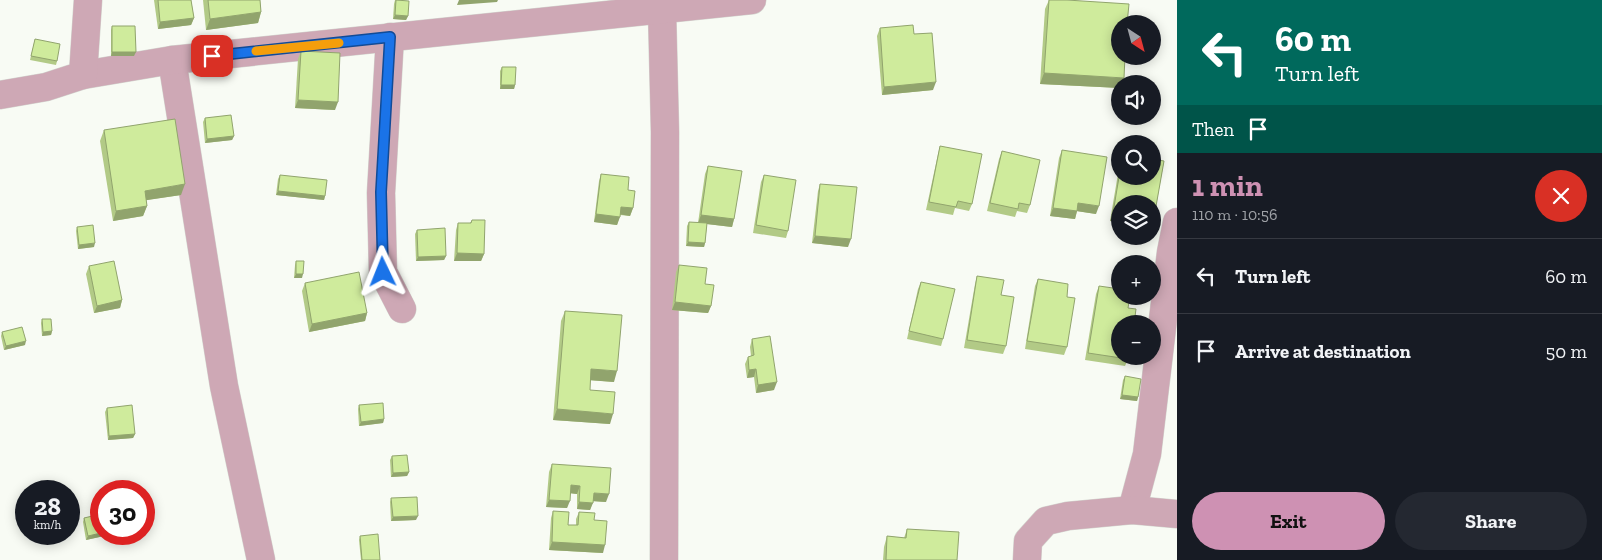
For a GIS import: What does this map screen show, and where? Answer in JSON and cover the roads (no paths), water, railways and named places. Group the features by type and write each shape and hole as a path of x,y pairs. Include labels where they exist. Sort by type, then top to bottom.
{"street":[{"path":"83,74 88,0"},
{"path":"0,96 46,87 83,74 172,60 752,0"},
{"path":"662,9 665,132 664,560"},
{"path":"390,37 381,192 383,272 402,309"},
{"path":"172,60 224,386 261,560"},
{"path":"1132,510 1147,454 1171,252 1177,222"},
{"path":"1027,560 1028,541 1046,521 1068,516 1132,510 1177,514"}]}
